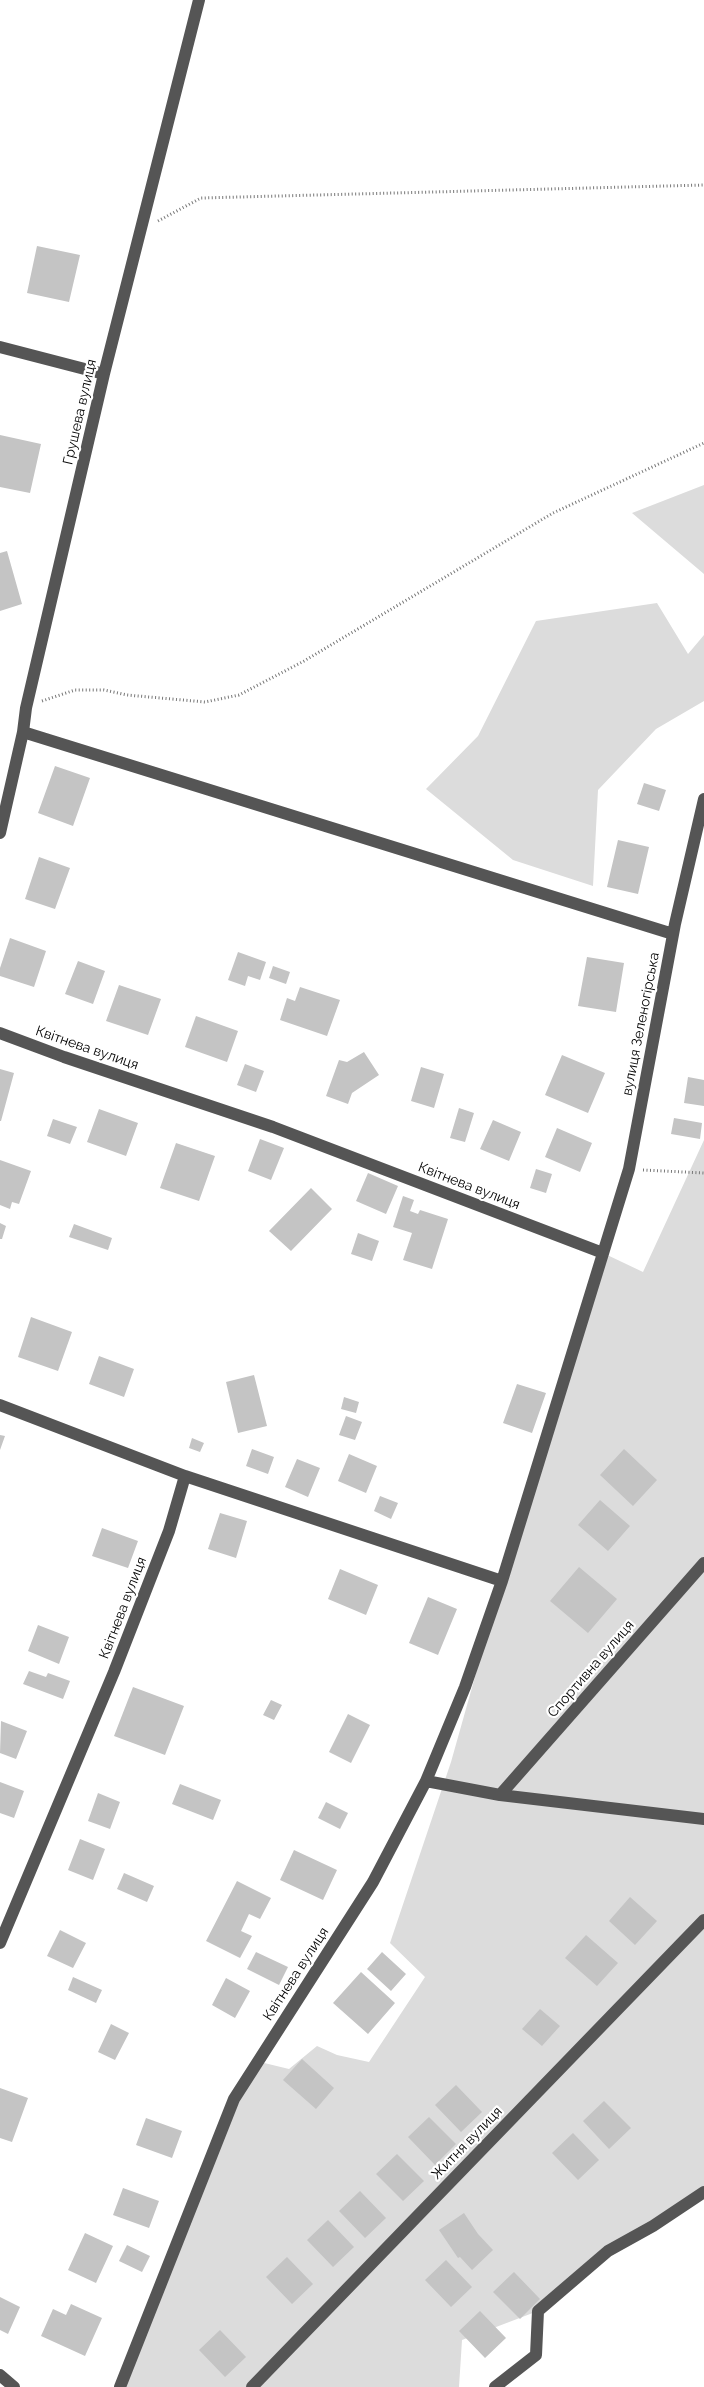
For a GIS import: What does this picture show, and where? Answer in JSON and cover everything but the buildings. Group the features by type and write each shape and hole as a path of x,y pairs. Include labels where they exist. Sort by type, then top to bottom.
{"street":[{"name":"Грушева вулиця","path":"0,833 23,732 26,708 104,374 199,0"},
{"path":"0,346 104,374"},
{"path":"23,732 673,934"},
{"name":"вулиця Зеленогірська","path":"603,1253 630,1170 673,934 704,799"},
{"name":"Квітнева вулиця","path":"0,1033 64,1057 273,1127 603,1253 502,1581 465,1687 426,1781 373,1882 234,2099 120,2387"},
{"path":"0,1405 185,1476 502,1581"},
{"name":"Квітнева вулиця","path":"0,1943 117,1663 169,1531 185,1476"},
{"name":"Спортивна вулиця","path":"500,1795 704,1563"},
{"path":"426,1781 500,1795 704,1819"},
{"name":"Житня вулиця","path":"252,2387 704,1920"},
{"path":"495,2387 536,2355 538,2311 608,2251 653,2226 704,2192"},
{"path":"0,2375 14,2387"}],"path":[{"path":"140,231 201,198 704,185"},
{"path":"26,708 75,690 104,690 127,695 204,702 239,695 304,661 552,513 704,443"},
{"path":"630,1170 704,1173"}],"shaded area":[{"path":"704,485 704,574 632,513"},
{"path":"657,603 688,654 704,635 704,701 656,729 598,790 593,886 513,860 426,789 478,736 536,621"},
{"path":"704,1140 704,2192 608,2251 538,2311 462,2340 459,2387 120,2387 256,2061 289,2069 317,2046 337,2055 369,2062 425,1977 390,1943 451,1762 502,1581 603,1253 643,1272"}]}
